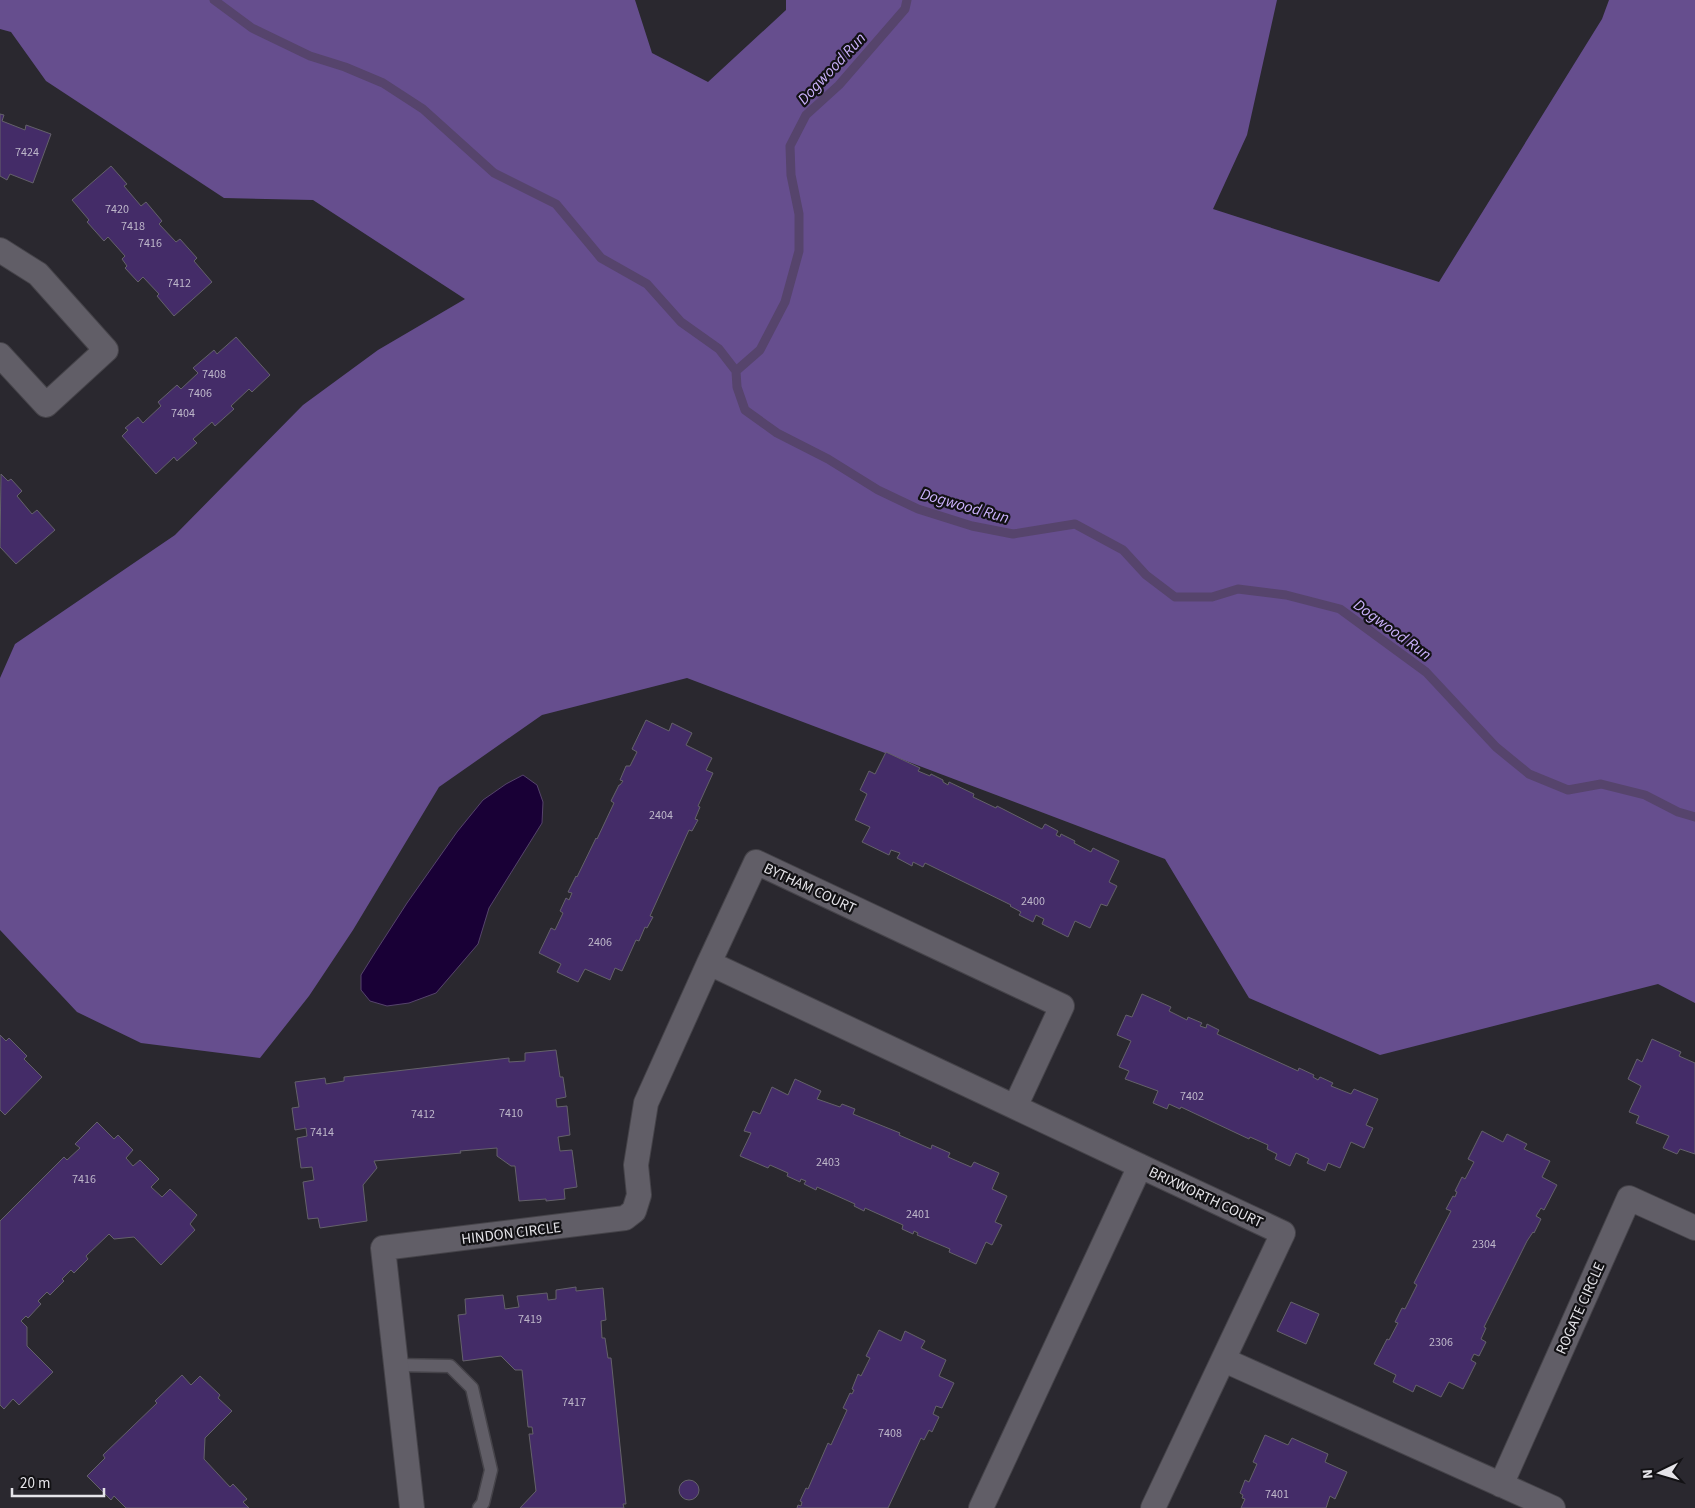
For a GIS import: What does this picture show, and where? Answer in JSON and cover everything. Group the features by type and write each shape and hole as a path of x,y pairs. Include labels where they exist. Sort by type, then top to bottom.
{"street":[{"path":"0,250 38,274 106,350 46,405 0,355"},
{"name":"BYTHAM COURT","path":"709,963 756,862 810,887 1062,1006 1015,1107"},
{"path":"709,963 1140,1166"},
{"name":"HINDON CIRCLE","path":"412,1508 383,1248 606,1222 625,1218 634,1210 639,1195 636,1165 646,1103 709,963"},
{"name":"BRIXWORTH COURT","path":"981,1508 1140,1166 1283,1233 1153,1508"},
{"name":"ROGATE CIRCLE","path":"1501,1485 1629,1198 1695,1228"},
{"path":"1224,1360 1553,1508"}],"lane":[{"path":"396,1365 450,1366 472,1388 491,1470 484,1503 480,1508"}],"shaded area":[{"path":"0,0 635,0 652,53 708,82 786,10 786,0 1277,0 1247,135 1213,209 1439,282 1602,19 1609,0 1695,0 1695,1003 1658,984 1380,1055 1249,998 1165,859 687,678 542,715 439,787 353,930 309,996 260,1058 141,1043 77,1012 0,930 0,678 15,644 175,535 303,405 378,350 465,299 313,200 224,198 46,81 11,32 0,29"},
{"path":"523,775 537,785 543,802 542,823 489,908 478,944 436,993 409,1003 387,1006 370,1001 361,990 361,975 407,903 457,832 483,800"}],"building":[{"path":"0,114 4,115 2,121 25,130 26,125 51,134 33,183 10,174 7,180 0,176"},
{"path":"111,166 127,184 124,186 141,206 146,202 162,221 159,224 176,242 180,239 197,258 194,261 212,282 174,316 157,296 159,294 143,277 138,282 125,268 127,266 122,259 125,256 108,237 104,241 87,222 89,220 72,200"},
{"path":"236,337 270,375 252,392 249,389 231,406 234,409 215,426 212,422 193,439 197,443 177,461 174,457 156,474 122,436 128,430 125,428 138,417 143,423 161,406 158,402 177,385 181,389 198,373 193,368 214,350 217,354"},
{"path":"1,474 8,481 11,479 22,491 17,496 32,514 37,510 55,530 16,564 0,547"},
{"path":"646,720 669,731 672,723 692,733 686,745 712,758 706,770 713,773 698,806 700,807 695,819 698,820 692,831 689,830 650,916 653,917 647,928 645,927 639,941 636,940 622,971 615,968 610,980 585,969 578,982 557,972 561,964 539,953 551,928 555,930 563,913 560,911 566,898 569,900 572,893 568,892 614,803 611,801 623,781 620,780 626,766 630,766 637,752 632,749"},
{"path":"886,752 920,768 918,771 930,776 931,774 948,785 949,782 974,794 973,797 996,808 997,806 1042,829 1045,824 1058,831 1056,835 1060,837 1061,834 1091,852 1093,848 1119,861 1109,882 1117,886 1107,906 1101,904 1090,928 1075,921 1068,937 1042,924 1044,919 1036,915 1033,922 1019,915 1021,912 1011,905 925,863 923,867 913,862 912,866 897,858 900,853 891,850 889,855 862,842 870,827 855,820 867,794 860,790 869,771 875,774"},
{"path":"1142,994 1171,1007 1169,1011 1187,1020 1188,1017 1202,1023 1200,1026 1206,1028 1207,1024 1219,1030 1217,1034 1298,1071 1299,1068 1314,1075 1313,1077 1318,1080 1320,1077 1333,1083 1331,1086 1351,1094 1354,1089 1378,1099 1366,1125 1373,1128 1364,1148 1351,1142 1340,1168 1328,1163 1325,1171 1307,1163 1309,1159 1296,1153 1290,1166 1275,1159 1277,1154 1267,1149 1268,1145 1250,1137 1249,1139 1181,1107 1180,1109 1169,1104 1167,1109 1153,1103 1158,1091 1125,1079 1129,1071 1119,1067 1131,1041 1117,1035 1126,1015 1132,1017"},
{"path":"0,1035 6,1041 9,1038 27,1056 24,1059 42,1077 5,1115 0,1110"},
{"path":"1652,1039 1681,1052 1679,1056 1695,1063 1695,1154 1680,1149 1677,1154 1663,1148 1669,1136 1636,1123 1639,1116 1629,1112 1641,1086 1628,1079 1637,1059 1642,1062"},
{"path":"556,1050 560,1077 563,1077 566,1097 556,1099 557,1107 567,1106 570,1135 558,1137 560,1151 572,1150 577,1187 564,1189 565,1199 519,1201 515,1166 511,1166 497,1156 497,1148 374,1161 377,1168 363,1185 367,1221 320,1228 318,1218 308,1219 303,1182 314,1180 312,1167 301,1168 297,1138 307,1136 306,1128 295,1130 292,1108 299,1107 295,1082 325,1078 326,1084 344,1081 344,1077 509,1058 509,1062 525,1061 525,1053"},
{"path":"795,1079 821,1091 817,1099 840,1107 842,1104 855,1109 853,1114 900,1133 899,1135 931,1149 932,1145 950,1153 948,1157 971,1167 974,1162 999,1173 992,1189 1007,1196 995,1222 1002,1225 992,1245 986,1242 976,1264 949,1252 950,1249 917,1235 918,1233 914,1231 913,1234 902,1229 903,1225 865,1208 864,1211 854,1206 855,1204 817,1187 816,1190 804,1184 806,1181 801,1179 800,1182 787,1176 788,1173 770,1165 768,1168 740,1156 751,1133 744,1131 753,1111 760,1114 772,1087 788,1095"},
{"path":"97,1122 114,1139 118,1135 133,1150 126,1158 133,1166 140,1160 159,1179 151,1187 162,1197 170,1189 197,1215 190,1224 195,1230 161,1265 134,1237 114,1239 109,1234 86,1256 88,1259 74,1273 71,1270 62,1279 64,1281 50,1295 47,1292 38,1301 41,1304 28,1318 26,1316 21,1321 27,1327 27,1346 53,1372 19,1405 13,1399 4,1409 0,1405 0,1221 64,1157 67,1160 80,1148 75,1144"},
{"path":"1482,1131 1503,1142 1507,1134 1527,1144 1524,1149 1550,1161 1542,1177 1557,1185 1544,1210 1541,1208 1536,1216 1541,1219 1534,1233 1527,1241 1484,1327 1486,1328 1481,1339 1486,1342 1479,1356 1474,1354 1471,1360 1476,1363 1463,1389 1449,1382 1441,1397 1416,1385 1413,1392 1393,1382 1396,1375 1374,1364 1398,1323 1395,1322 1402,1308 1405,1309 1417,1285 1414,1283 1451,1211 1446,1209 1453,1196 1455,1197 1457,1192 1455,1191 1462,1177 1465,1179 1474,1162 1468,1159"},
{"path":"576,1287 576,1291 603,1288 606,1320 601,1321 602,1338 605,1338 608,1358 611,1358 626,1504 623,1504 624,1508 520,1508 536,1491 529,1434 533,1434 532,1427 528,1427 522,1370 515,1370 501,1356 463,1361 458,1315 466,1314 465,1299 503,1295 505,1309 519,1307 517,1296 547,1293 548,1300 556,1299 556,1290"},
{"path":"1291,1302 1319,1314 1306,1344 1277,1331"},
{"path":"879,1330 901,1341 905,1331 925,1341 921,1348 946,1360 939,1376 954,1383 942,1408 936,1406 933,1414 939,1417 932,1432 929,1430 924,1440 921,1438 888,1508 797,1508 798,1505 801,1506 802,1502 800,1501 806,1488 808,1489 828,1443 831,1445 847,1410 843,1408 850,1393 852,1394 854,1390 852,1389 858,1374 861,1376 870,1358 866,1356"},
{"path":"182,1375 191,1385 200,1376 220,1395 218,1398 232,1411 205,1438 204,1459 230,1487 233,1484 247,1499 243,1502 249,1508 126,1508 114,1496 111,1500 87,1476 105,1458 103,1455 157,1403 155,1401"},
{"path":"1265,1435 1288,1445 1292,1438 1328,1454 1325,1462 1347,1472 1335,1499 1330,1496 1326,1508 1241,1508 1245,1499 1242,1498 1243,1495 1240,1493 1245,1480 1249,1482 1257,1464 1253,1462"},
{"path":"685,1480 693,1480 699,1486 699,1494 693,1500 685,1500 679,1494 679,1486"}],"waterway":[{"path":"214,0 252,28 310,56 345,67 383,83 423,109 494,173 556,204 601,258 647,284 681,322 719,349 736,371"},
{"name":"Dogwood Run","path":"907,0 905,9 839,85 806,115 790,146 791,175 799,214 799,251 785,302 760,350 736,371 737,387 745,410 777,433 828,459 878,490 918,509 972,526 1013,534 1075,524 1123,550 1146,575 1175,597 1212,597 1238,589 1286,595 1340,609 1426,672 1496,747 1529,774 1568,790 1601,784 1645,795 1678,812 1695,817"}]}
